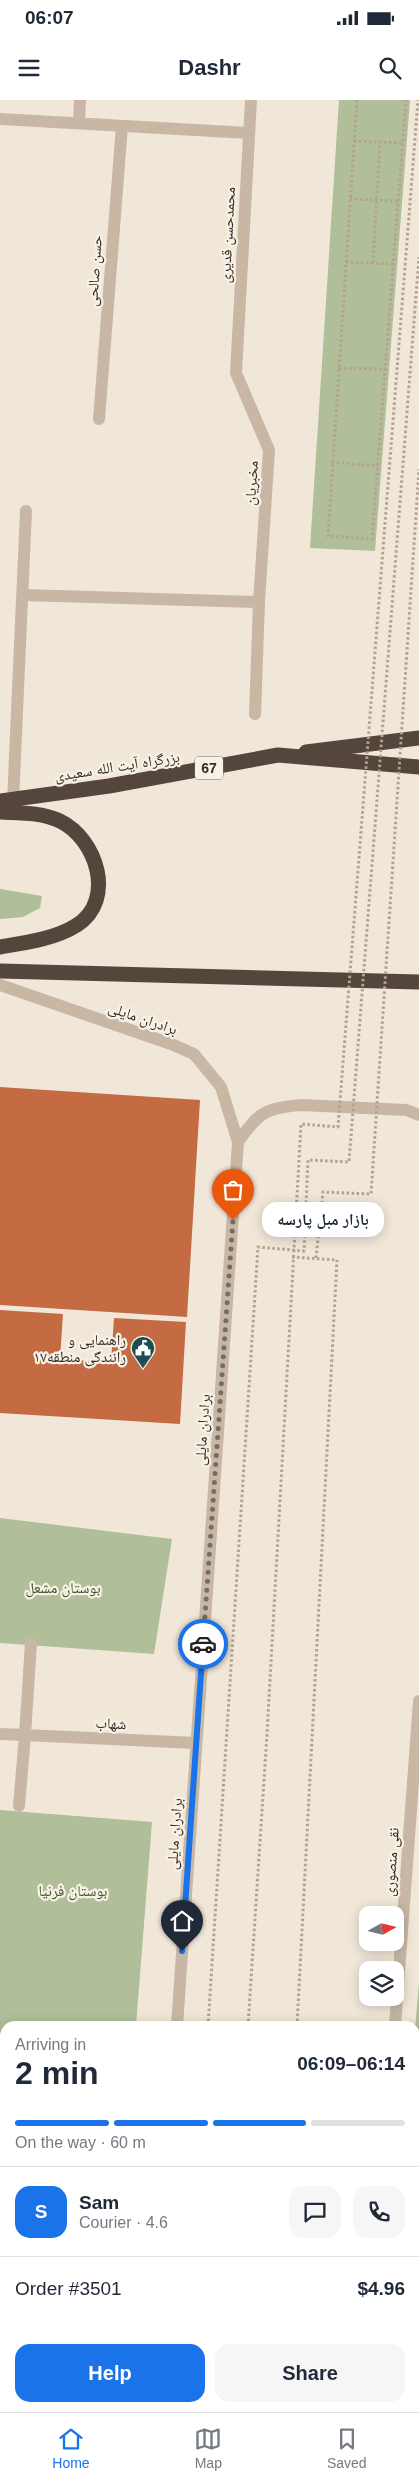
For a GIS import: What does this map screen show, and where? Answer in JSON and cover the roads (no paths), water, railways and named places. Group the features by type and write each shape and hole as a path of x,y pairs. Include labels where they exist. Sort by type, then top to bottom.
{"highway":[{"path":"278,755 419,738"},
{"name":"بزرگراه آیت الله سعیدی","path":"6,801 278,755 419,767"},
{"path":"0,812 35,814 61,822 81,837 94,857 98,884 95,908 77,925 48,937 0,947"},
{"path":"0,971 419,982"}],"street":[{"path":"79,123 80,100"},
{"name":"محمدحسن قدیری","path":"236,372 251,100"},
{"path":"0,119 249,133"},
{"name":"حسن صالحی","path":"99,419 122,126"},
{"name":"مخبریان","path":"236,372 269,450 259,602 255,714"},
{"path":"6,801 23,595 26,511"},
{"path":"23,595 259,602"},
{"name":"برادران مایلی","path":"0,985 171,1044 194,1054 222,1086 238,1142 177,2021"},
{"path":"238,1142 252,1121 263,1113 284,1107 301,1105 406,1110 419,1115"},
{"path":"19,1806 30,1643"},
{"name":"نقی منصوری","path":"395,2021 419,1701"},
{"name":"شهاب","path":"0,1734 196,1743"}],"place":[{"name":"بازار مبل پارسه","path":"233,1220"},
{"name":"راهنمایی و رانندگی منطقه۱۷","path":"143,1369"}],"park label":[{"name":"بوستان مشعل","path":"63,1587"},
{"name":"بوستان فرنیا","path":"73,1890"}]}
